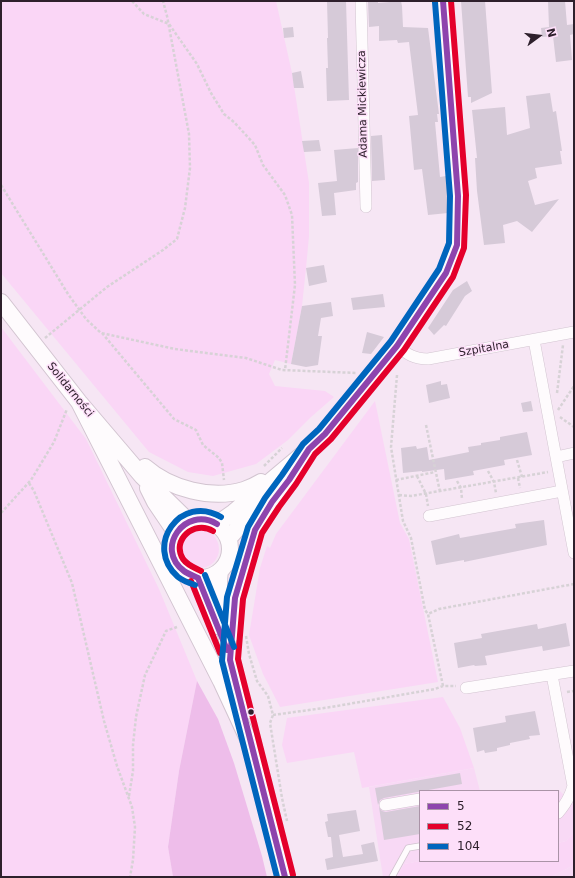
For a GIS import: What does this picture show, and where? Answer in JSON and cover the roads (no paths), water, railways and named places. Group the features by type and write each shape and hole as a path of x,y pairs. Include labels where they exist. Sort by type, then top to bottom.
{"street":[{"name":"Adama Mickiewicza","path":"361,1 366,207"},
{"path":"218,524 325,434 397,346 446,273 457,245 458,196 443,1"},
{"name":"Solidarności","path":"1,302 75,398 142,476 188,522"},
{"name":"Szpitalna","path":"397,346 410,356 419,359 428,359 574,332"},
{"path":"534,340 574,553"},
{"path":"75,398 218,674 254,750"},
{"path":"103,430 147,469 165,481 193,491 216,494 244,490 262,482 309,449"},
{"path":"229,538 309,449"},
{"path":"230,660 234,598 255,530 272,502 289,480 309,449"},
{"path":"556,457 574,453"},
{"name":"Solidarności","path":"142,476 154,502 176,533"},
{"path":"430,516 562,491"},
{"path":"206,519 218,524 229,538 231,547 230,556 226,564 220,571 210,577 198,578 188,575 180,570 174,562 172,552 172,542 176,533 188,522 194,520 206,519"},
{"path":"220,571 218,583 230,660 285,877"},
{"path":"198,578 230,660"},
{"path":"466,688 574,671"},
{"path":"552,675 573,786 570,797 559,812"},
{"path":"385,805 419,799"}],"lane":[{"path":"392,877 408,848 419,846"}]}
